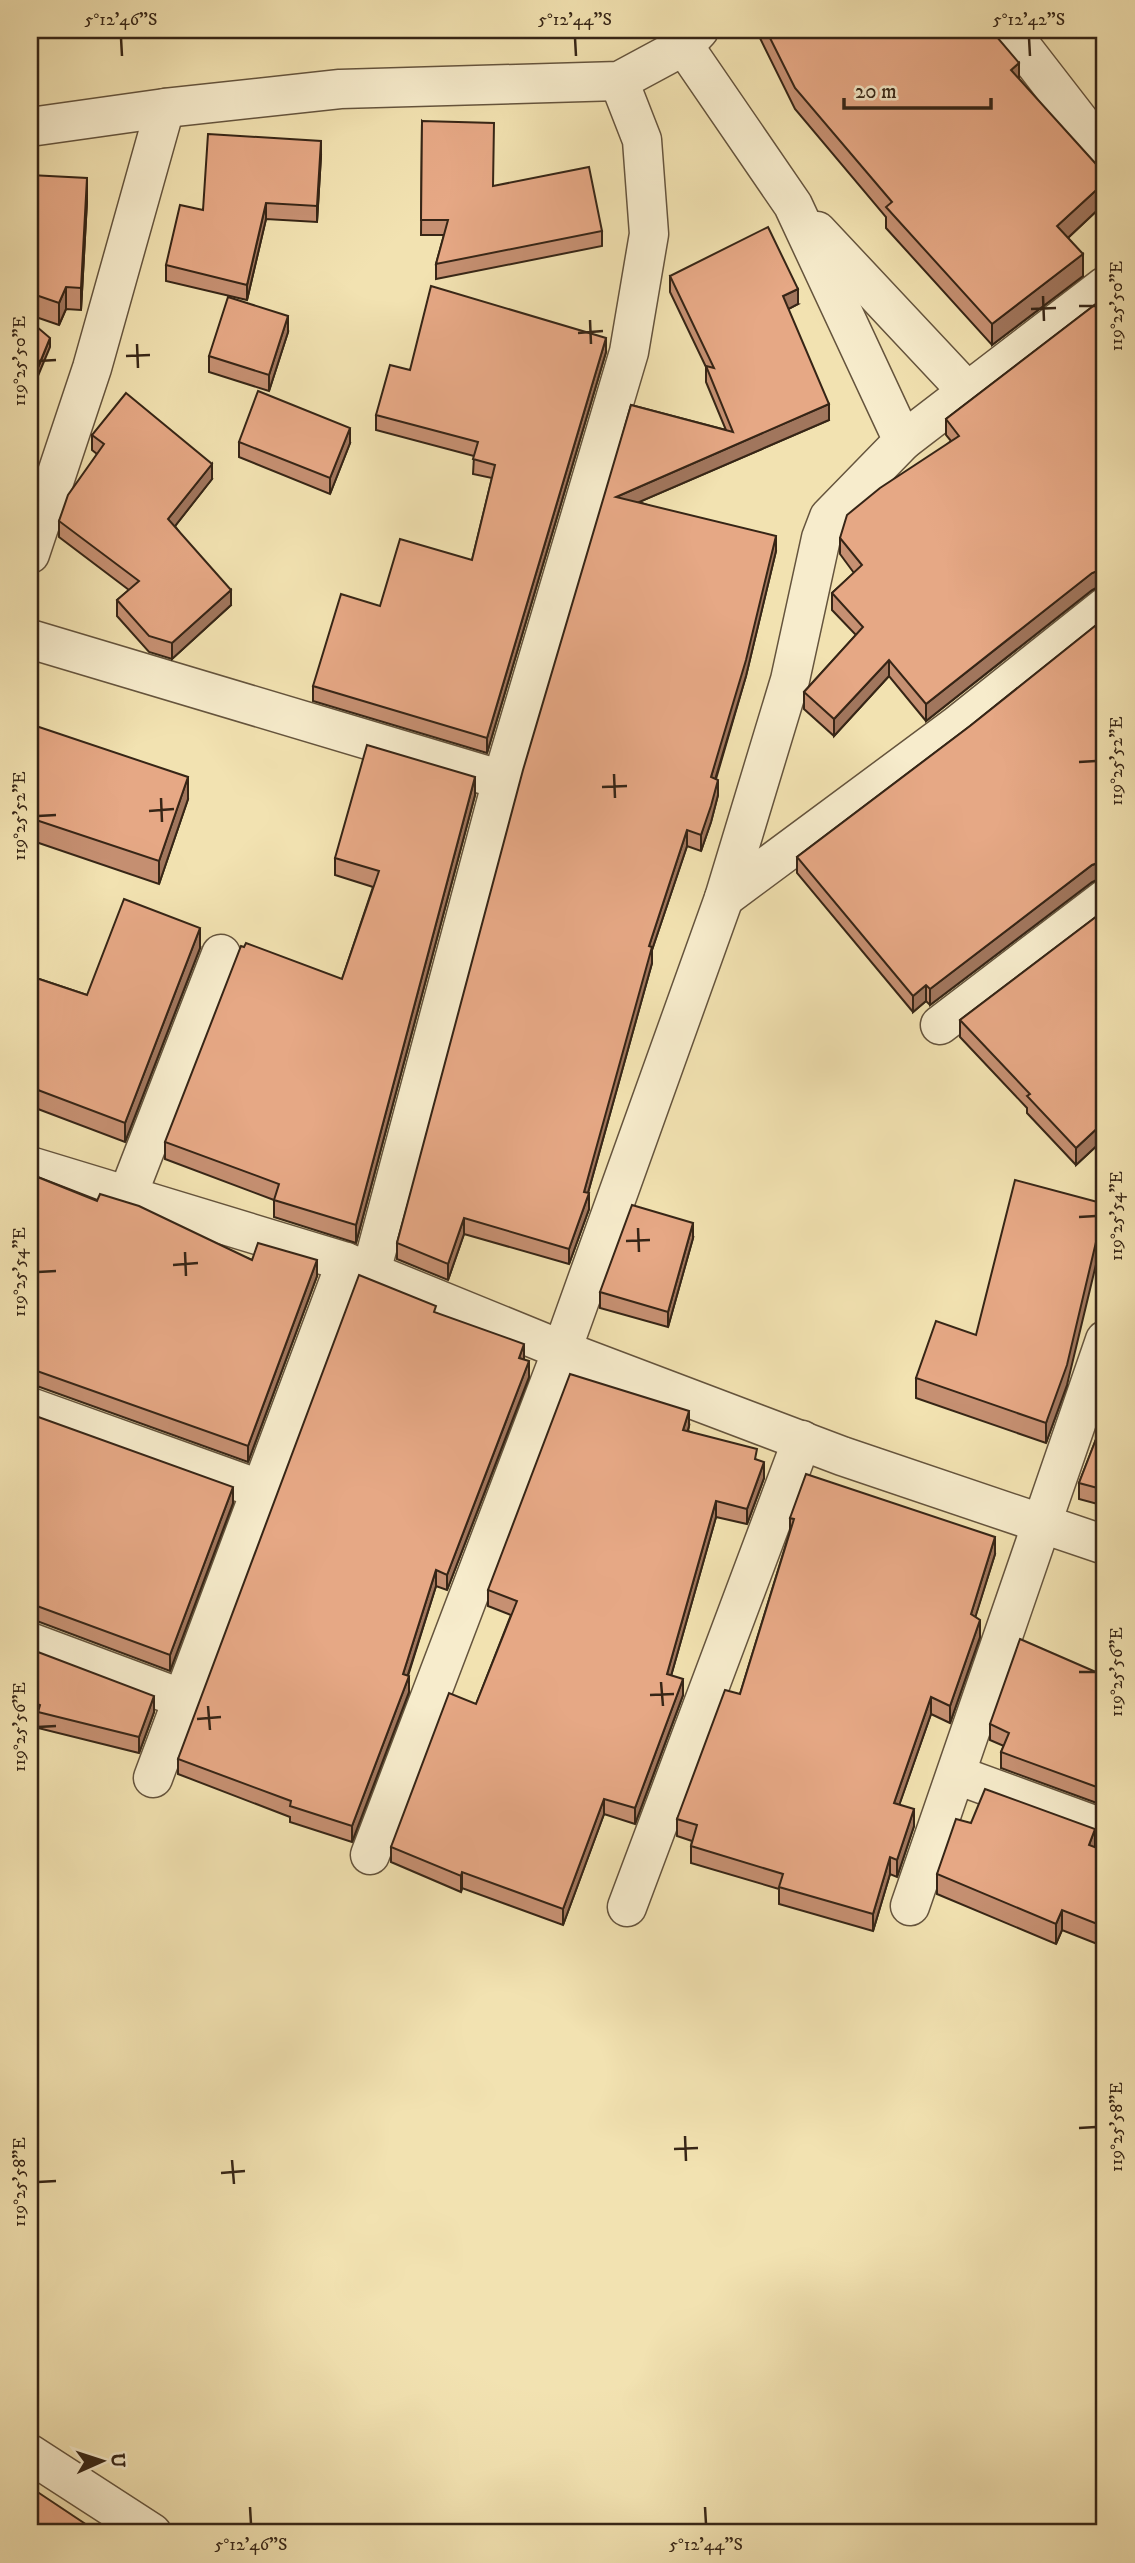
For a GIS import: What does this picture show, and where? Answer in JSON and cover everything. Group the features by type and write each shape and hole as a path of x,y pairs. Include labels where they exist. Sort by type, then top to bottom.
{"street":[{"path":"1009,30 1105,154"},
{"path":"30,127 165,108 340,89 619,81 691,38 793,205 903,442"},
{"path":"153,1778 262,1490 359,1267 629,352 649,233 642,140 619,81"},
{"path":"30,554 92,368 165,108"},
{"path":"793,205 967,391"},
{"path":"370,1855 562,1350 724,898 790,680 821,538 829,517 903,442 1105,286"},
{"path":"724,898 957,726 1105,607"},
{"path":"30,639 502,780"},
{"path":"940,1026 1105,899"},
{"path":"128,1194 221,954"},
{"path":"30,1166 359,1267 562,1350 802,1440 1105,1545"},
{"path":"910,1906 1105,1340"},
{"path":"30,1407 262,1490"},
{"path":"627,1907 802,1440"},
{"path":"30,1643 183,1699"},
{"path":"957,1775 1105,1829"},
{"path":"30,2454 152,2533"}],"building":[{"path":"766,30 991,30 1019,63 1011,70 1105,174 1105,182 1057,226 1083,254 992,324 886,207 892,202 795,88"},
{"path":"422,121 494,123 493,186 589,167 602,231 436,264 448,220 421,220"},
{"path":"208,134 321,141 317,206 266,203 247,285 166,265 180,205 203,210"},
{"path":"30,175 87,178 81,288 66,287 59,303 30,293"},
{"path":"768,227 798,289 783,296 829,404 616,497 776,536 746,660 711,777 718,780 711,806 701,835 687,830 649,946 652,947 584,1192 589,1193 569,1249 464,1218 448,1264 397,1243 523,770 631,405 733,432 706,366 714,368 670,276"},
{"path":"431,286 606,338 487,738 313,686 341,594 380,606 400,539 472,560 495,465 473,459 478,442 376,415 390,365 410,370"},
{"path":"228,297 288,316 269,375 209,356"},
{"path":"1105,297 1105,569 1092,573 926,704 889,660 834,719 804,692 863,627 832,593 862,565 840,538 847,515 880,488 959,436 946,419"},
{"path":"30,321 50,338 30,387"},
{"path":"258,391 350,428 330,478 239,442"},
{"path":"126,393 212,464 168,519 231,590 172,643 149,636 117,600 139,581 59,521 68,495 104,444 92,435"},
{"path":"1105,618 1105,861 1092,865 930,989 926,985 913,996 797,857 970,726"},
{"path":"30,724 188,777 159,861 30,818"},
{"path":"367,745 475,777 356,1225 274,1200 279,1184 165,1142 241,946 244,947 246,943 342,979 379,871 335,858"},
{"path":"124,899 200,928 125,1123 30,1087 30,976 87,995"},
{"path":"1105,910 1105,1121 1076,1148 1027,1096 1030,1094 960,1020"},
{"path":"30,1174 97,1201 100,1194 139,1206 252,1260 258,1243 317,1260 248,1446 30,1370"},
{"path":"1015,1180 1105,1204 1067,1365 1046,1423 916,1378 936,1321 976,1335"},
{"path":"632,1205 693,1223 668,1312 600,1292"},
{"path":"359,1275 436,1306 434,1312 524,1344 519,1358 529,1361 447,1575 436,1570 403,1674 409,1676 352,1826 290,1806 291,1801 178,1759"},
{"path":"570,1374 689,1411 683,1430 757,1449 755,1459 764,1462 747,1509 716,1501 667,1674 683,1679 635,1808 604,1799 563,1909 462,1872 461,1876 391,1847 449,1693 476,1704 517,1601 488,1590"},
{"path":"30,1414 233,1487 170,1655 30,1605"},
{"path":"1105,1416 1105,1490 1079,1483"},
{"path":"806,1474 995,1537 971,1614 980,1620 950,1706 931,1697 894,1803 914,1809 897,1860 890,1857 873,1914 779,1887 783,1874 691,1846 697,1825 677,1819 725,1690 740,1694 794,1519 790,1518"},
{"path":"1020,1639 1105,1676 1105,1790 1001,1752 1009,1733 990,1724"},
{"path":"30,1649 154,1696 139,1737 38,1712 40,1705 30,1701"},
{"path":"985,1789 1095,1829 1089,1845 1105,1851 1105,1927 1062,1910 1056,1924 937,1874 956,1819 971,1823"},
{"path":"30,2487 99,2533 30,2533"}]}
